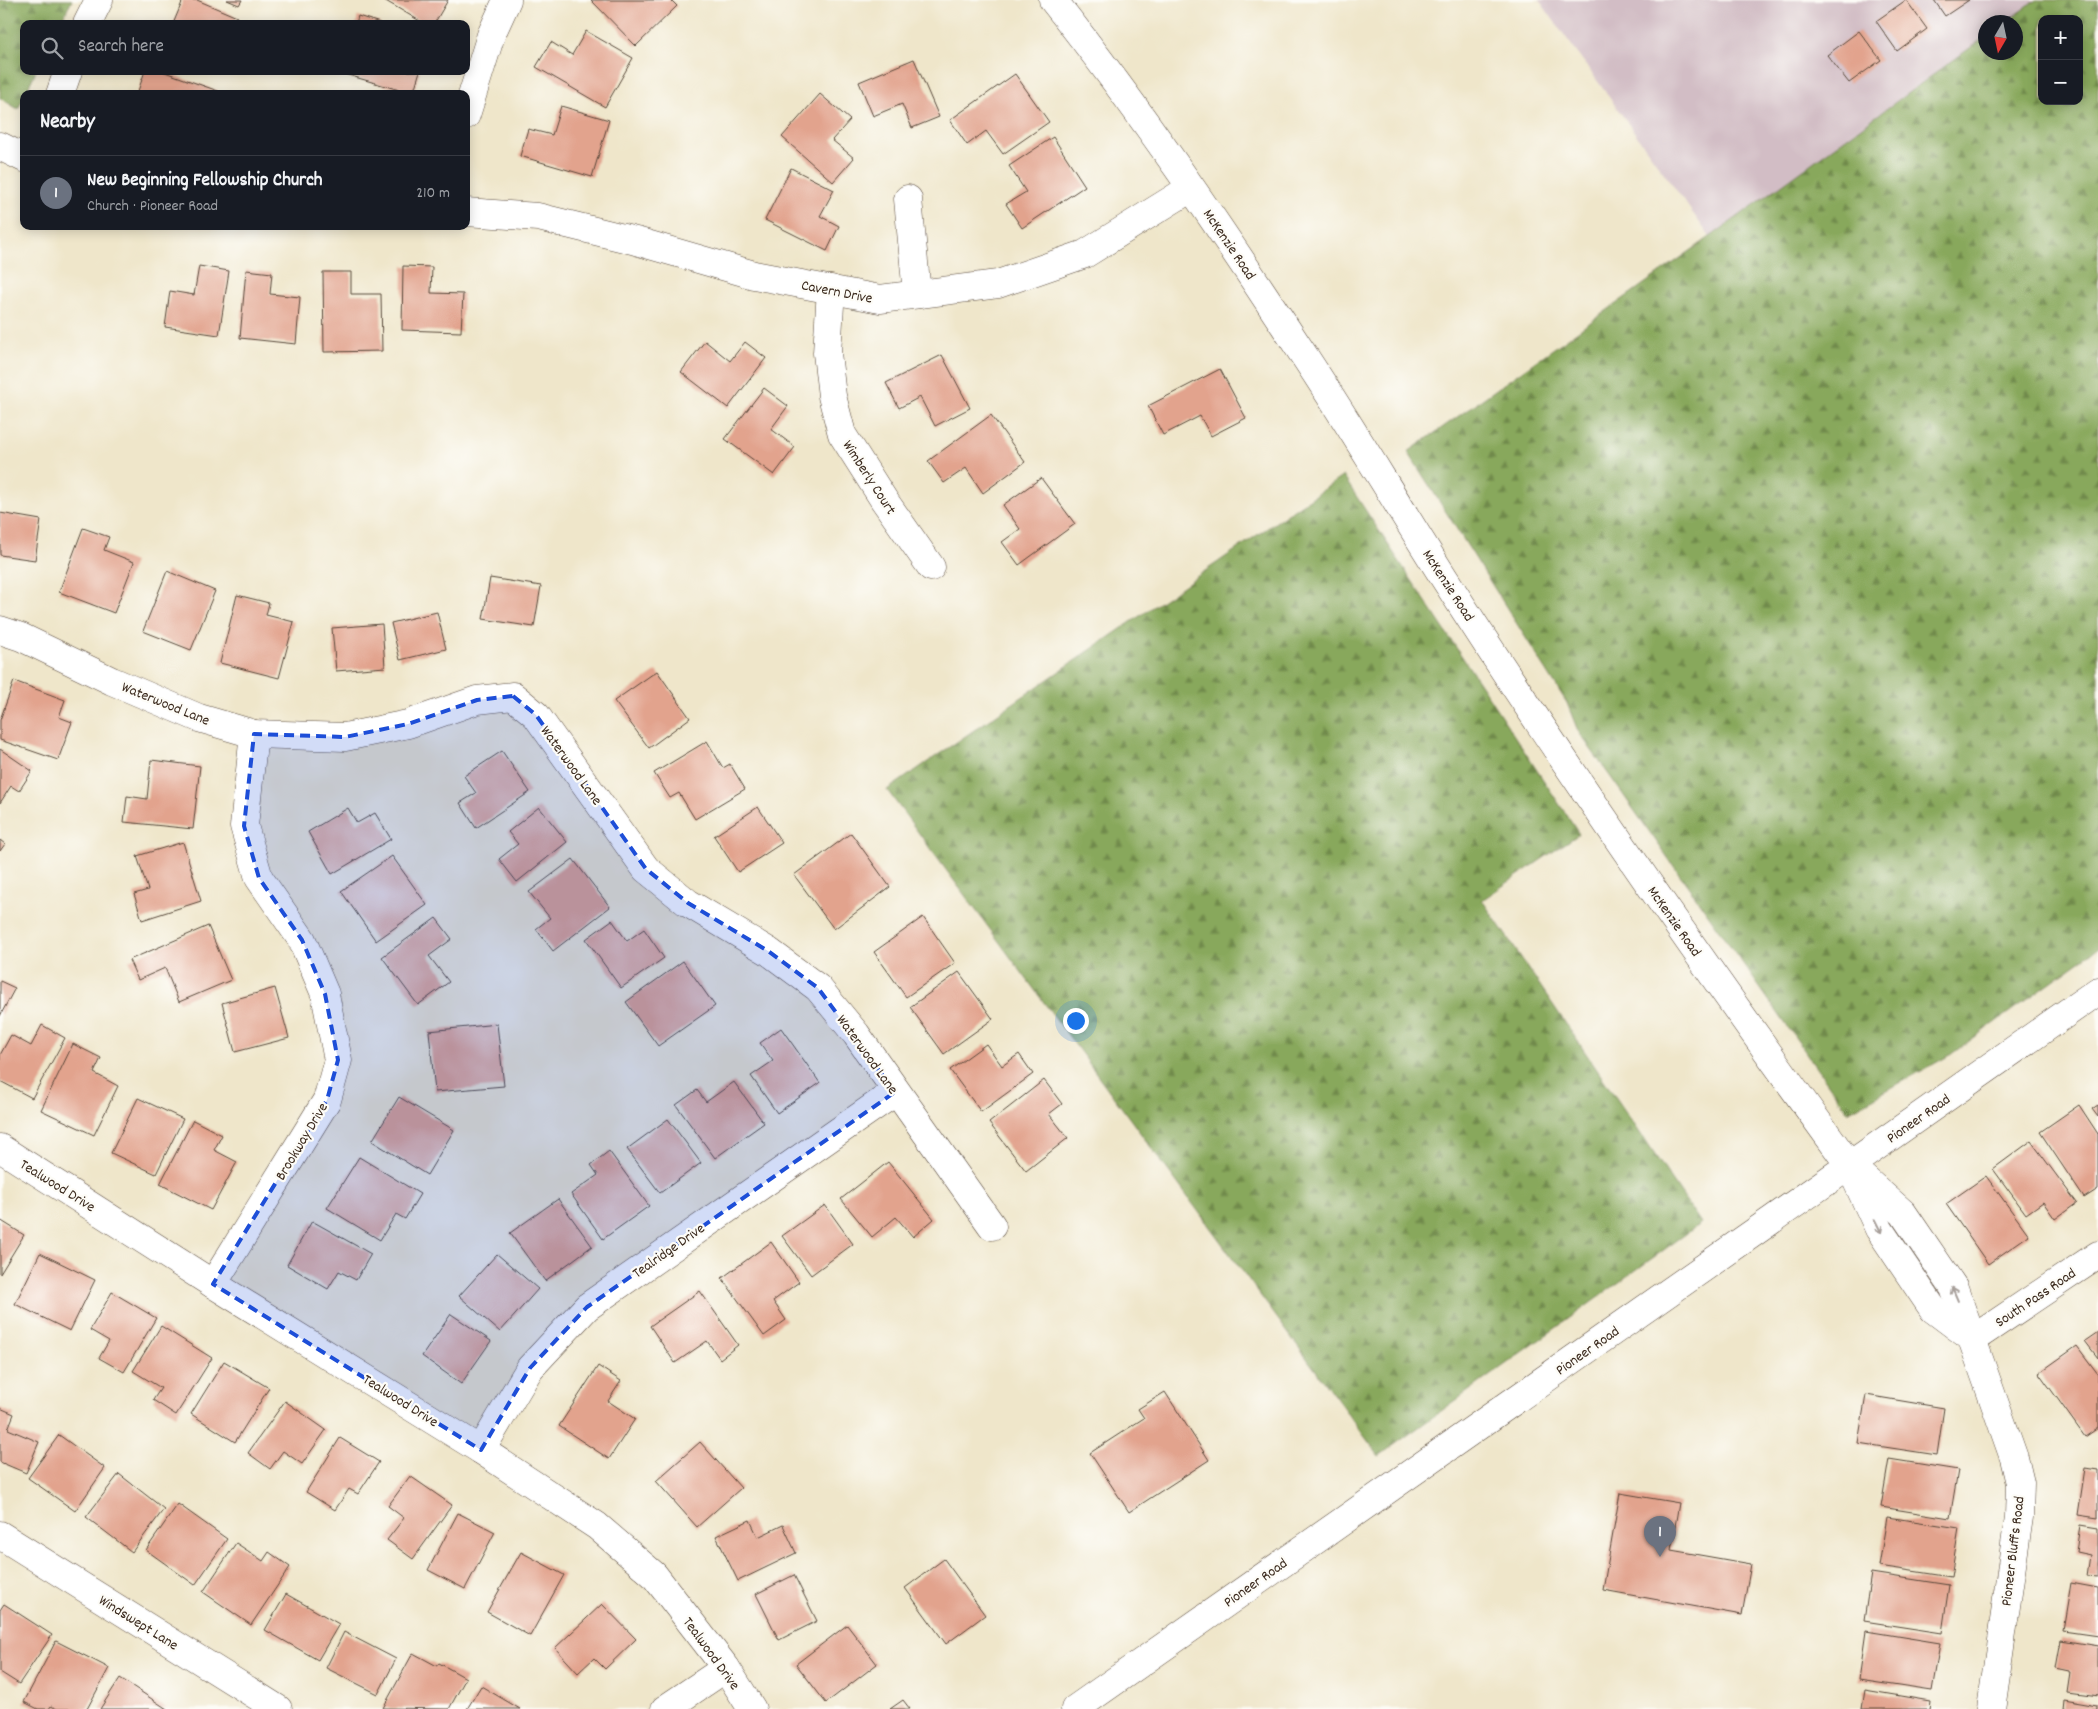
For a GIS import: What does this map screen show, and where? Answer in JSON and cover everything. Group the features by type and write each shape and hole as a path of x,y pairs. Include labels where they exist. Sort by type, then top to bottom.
{"street":[{"path":"89,20 99,0"},
{"path":"470,102 491,35 507,0"},
{"name":"McKenzie Road","path":"1053,0 1092,48 1301,349 1439,570 1556,750 1707,967 1850,1166"},
{"path":"61,90 67,75"},
{"path":"0,146 20,156"},
{"name":"Cavern Drive","path":"470,212 538,217 754,275 880,299 998,284 1085,254 1191,188"},
{"path":"908,199 918,294"},
{"name":"Wimberly Court","path":"831,290 827,353 832,396 842,434 884,500 931,567"},
{"name":"Waterwood Lane","path":"0,630 21,636 112,681 199,718 254,734 345,737 408,724 477,700 513,696 536,715 646,869 688,903 768,951 818,988 856,1034 895,1092 992,1226"},
{"name":"Brookway Drive","path":"213,1284 326,1100 338,1060 325,994 302,940 259,878 244,826 254,734"},
{"name":"Pioneer Road","path":"1075,1709 2098,991"},
{"name":"Tealridge Drive","path":"481,1450 530,1368 587,1307 895,1092"},
{"name":"Tealwood Drive","path":"0,1148 213,1284 481,1450 597,1526 654,1574 726,1668 752,1709"},
{"name":"Pioneer Bluffs Road","path":"1850,1166 1903,1213 1954,1288 2014,1458 2020,1483 2019,1516 1991,1709"},
{"name":"South Pass Road","path":"1972,1339 2098,1255"},
{"name":"Windswept Lane","path":"0,1535 278,1709"},
{"path":"665,1709 726,1668"}],"highlighted area":[{"path":"513,696 536,715 646,869 688,903 768,951 818,988 895,1092 587,1307 530,1368 481,1450 213,1284 327,1100 338,1060 325,994 302,940 259,878 244,826 254,734 345,737 408,724 477,700"}],"shaded area":[{"path":"1539,0 2037,0 2016,15 1978,15 1978,42 1710,237"}],"green space":[{"path":"0,0 72,0 62,20 20,20 20,75 34,75 27,90 20,90 20,105 18,109 0,98"},
{"path":"2037,0 2098,0 2098,948 1950,1055 1848,1112 1578,731 1567,703 1408,452 1710,237 1978,42 1978,60 2023,60 2023,15 2016,15"},
{"path":"1343,476 1579,834 1482,900 1701,1223 1379,1456 887,790"}],"building":[{"path":"183,0 197,0 237,17 236,20 175,20"},
{"path":"227,0 242,0 239,5"},
{"path":"384,0 448,0 436,20 418,20"},
{"path":"591,0 671,0 677,6 636,46"},
{"path":"1906,0 1927,29 1897,51 1876,21"},
{"path":"1934,0 1969,0 1945,16"},
{"path":"358,16 371,20 357,20"},
{"path":"586,31 633,58 605,107 536,67 551,42 572,55"},
{"path":"1859,31 1881,60 1849,83 1827,55"},
{"path":"914,59 939,117 912,128 902,104 873,116 859,82"},
{"path":"1015,74 1049,122 1003,154 986,131 967,145 950,120"},
{"path":"144,75 173,75 215,90 138,90"},
{"path":"348,75 419,75 414,90 399,90"},
{"path":"820,94 850,120 832,140 854,158 833,182 782,137"},
{"path":"561,106 609,120 592,177 520,156 528,129 552,135"},
{"path":"1053,137 1085,186 1022,228 1006,204 1026,192 1009,166"},
{"path":"791,168 834,190 820,216 839,226 827,251 765,220"},
{"path":"199,266 229,271 219,335 165,327 170,291 194,295"},
{"path":"403,266 432,267 431,293 463,294 461,332 402,330"},
{"path":"246,270 272,273 270,294 300,297 296,344 240,338"},
{"path":"323,272 351,272 351,294 381,294 382,351 324,352"},
{"path":"705,341 730,361 745,342 766,358 728,408 681,372"},
{"path":"942,355 970,408 935,426 920,397 899,408 886,383"},
{"path":"1220,369 1246,418 1211,436 1200,416 1163,435 1148,406"},
{"path":"764,388 788,406 771,429 795,447 774,475 725,439"},
{"path":"991,415 1025,462 983,493 966,468 944,483 928,461"},
{"path":"1041,478 1075,524 1019,565 1002,542 1020,529 1003,505"},
{"path":"0,513 41,520 35,560 0,555"},
{"path":"83,528 109,537 104,550 134,562 114,613 59,592"},
{"path":"167,571 215,591 191,650 143,631"},
{"path":"490,578 541,586 534,627 483,619"},
{"path":"237,595 269,603 266,615 294,622 279,678 220,663"},
{"path":"437,612 446,649 400,660 391,623"},
{"path":"382,624 385,667 336,671 332,628"},
{"path":"657,671 690,718 649,748 614,701"},
{"path":"14,681 65,700 59,717 72,722 58,760 0,740 0,720"},
{"path":"707,741 723,768 730,764 745,789 695,819 679,793 670,798 654,773"},
{"path":"0,749 32,771 19,791 11,786 0,803"},
{"path":"502,751 530,792 476,828 460,803 476,793 464,776"},
{"path":"151,760 200,766 193,829 124,822 127,796 147,799"},
{"path":"539,807 567,842 517,882 499,859 518,844 508,832"},
{"path":"758,807 782,843 738,872 714,836"},
{"path":"348,808 357,823 375,813 391,839 332,874 308,832"},
{"path":"851,833 890,887 834,929 794,875"},
{"path":"0,840 5,844 0,851"},
{"path":"183,842 201,901 142,920 134,894 148,890 137,856"},
{"path":"392,856 427,905 376,941 341,891"},
{"path":"573,859 610,907 553,951 536,929 550,918 529,892"},
{"path":"923,917 955,963 906,997 874,952"},
{"path":"436,918 452,939 429,956 449,982 418,1005 382,957"},
{"path":"612,920 627,941 644,929 664,958 621,988 586,939"},
{"path":"208,926 231,980 179,1002 165,968 138,980 129,960"},
{"path":"683,961 715,1006 658,1046 626,1002"},
{"path":"959,972 993,1019 944,1054 910,1007"},
{"path":"0,981 15,988 0,1016"},
{"path":"275,988 289,1038 235,1052 222,1003"},
{"path":"497,1024 504,1086 435,1092 429,1031"},
{"path":"42,1025 65,1038 32,1098 0,1081 0,1055 11,1035 31,1046"},
{"path":"781,1028 820,1083 777,1113 751,1076 773,1061 760,1043"},
{"path":"73,1044 101,1058 94,1073 118,1086 94,1135 41,1110"},
{"path":"986,1044 1002,1066 1019,1054 1033,1074 981,1112 950,1070"},
{"path":"1044,1080 1062,1104 1049,1114 1068,1138 1026,1171 989,1123"},
{"path":"734,1082 764,1123 715,1158 676,1105 697,1090 706,1102"},
{"path":"399,1097 454,1130 427,1175 372,1141"},
{"path":"138,1098 183,1119 156,1174 111,1153"},
{"path":"2079,1105 2098,1134 2098,1189 2084,1198 2040,1132"},
{"path":"2098,1105 2098,1117 2092,1109"},
{"path":"668,1119 701,1163 660,1193 627,1149"},
{"path":"193,1120 222,1135 214,1150 237,1162 211,1210 160,1184"},
{"path":"2031,1141 2077,1203 2055,1219 2043,1202 2026,1214 1993,1169"},
{"path":"609,1151 649,1206 603,1239 571,1194 598,1175 591,1165"},
{"path":"359,1157 420,1194 405,1219 396,1214 380,1240 327,1208"},
{"path":"888,1162 934,1219 913,1237 896,1217 872,1237 841,1199"},
{"path":"1986,1176 2029,1235 1988,1264 1946,1204"},
{"path":"558,1199 592,1246 545,1281 510,1233"},
{"path":"825,1205 853,1244 811,1275 782,1236"},
{"path":"0,1220 24,1235 0,1274"},
{"path":"312,1221 371,1254 356,1280 339,1271 328,1289 287,1265"},
{"path":"771,1242 799,1282 773,1301 786,1320 764,1336 722,1278"},
{"path":"40,1253 95,1280 70,1331 15,1304"},
{"path":"497,1254 538,1289 500,1332 459,1296"},
{"path":"700,1291 738,1345 720,1359 707,1341 675,1363 650,1326"},
{"path":"112,1292 156,1318 124,1372 99,1358 109,1341 90,1330"},
{"path":"451,1314 491,1341 461,1384 422,1356"},
{"path":"161,1326 212,1358 176,1415 153,1400 161,1388 133,1371"},
{"path":"2098,1332 2098,1358 2085,1341"},
{"path":"2077,1346 2098,1374 2098,1428 2085,1437 2039,1373"},
{"path":"224,1361 269,1388 235,1442 191,1414"},
{"path":"598,1366 621,1381 608,1401 635,1419 609,1459 559,1426"},
{"path":"1165,1392 1209,1460 1129,1512 1090,1453 1144,1418 1138,1409"},
{"path":"1866,1395 1944,1408 1937,1455 1858,1443"},
{"path":"285,1401 326,1430 302,1464 283,1451 270,1469 248,1453"},
{"path":"0,1408 14,1414 8,1429 39,1442 26,1473 0,1462"},
{"path":"59,1435 105,1468 75,1511 28,1478"},
{"path":"340,1438 379,1462 358,1494 349,1489 335,1510 306,1492"},
{"path":"700,1442 741,1488 697,1527 656,1481"},
{"path":"1889,1459 1958,1470 1950,1518 1881,1507"},
{"path":"2085,1468 2098,1470 2098,1518 2078,1515"},
{"path":"119,1474 164,1509 132,1552 86,1517"},
{"path":"410,1476 452,1505 413,1559 387,1540 404,1518 388,1506"},
{"path":"1620,1493 1679,1503 1671,1550 1751,1564 1742,1615 1603,1590"},
{"path":"178,1504 227,1539 195,1585 146,1550"},
{"path":"458,1513 495,1532 465,1589 428,1570"},
{"path":"1887,1517 1959,1528 1951,1577 1879,1566"},
{"path":"750,1520 758,1537 783,1525 796,1553 738,1581 716,1536"},
{"path":"2080,1525 2098,1528 2098,1577 2087,1576 2090,1555 2076,1552"},
{"path":"236,1543 263,1561 269,1552 290,1567 251,1625 203,1592"},
{"path":"521,1552 564,1575 530,1636 487,1612"},
{"path":"944,1559 985,1615 946,1644 905,1588"},
{"path":"1871,1573 1949,1585 1942,1633 1864,1621"},
{"path":"794,1575 817,1621 779,1640 756,1594"},
{"path":"2071,1583 2098,1588 2098,1636 2063,1631"},
{"path":"286,1594 339,1624 318,1660 265,1630"},
{"path":"4,1604 52,1635 19,1684 0,1672 0,1610"},
{"path":"602,1604 636,1639 605,1669 594,1658 578,1673 555,1648"},
{"path":"847,1625 877,1664 826,1703 796,1664"},
{"path":"1866,1631 1940,1643 1932,1691 1859,1680"},
{"path":"344,1632 396,1659 378,1694 326,1668"},
{"path":"2061,1640 2098,1646 2098,1695 2067,1691 2070,1671 2056,1668"},
{"path":"56,1641 109,1668 87,1709 57,1709 51,1706 49,1709 38,1709 24,1702"},
{"path":"413,1653 437,1666 439,1663 466,1678 449,1709 383,1708"},
{"path":"120,1678 167,1709 100,1709"},
{"path":"481,1686 520,1709 467,1709"},
{"path":"1865,1690 1930,1701 1929,1709 1862,1709"},
{"path":"2063,1699 2098,1705 2098,1709 2062,1709"},
{"path":"903,1700 910,1709 890,1709"}],"place":[{"name":"New Beginning Fellowship Church","path":"1660,1557"}]}
